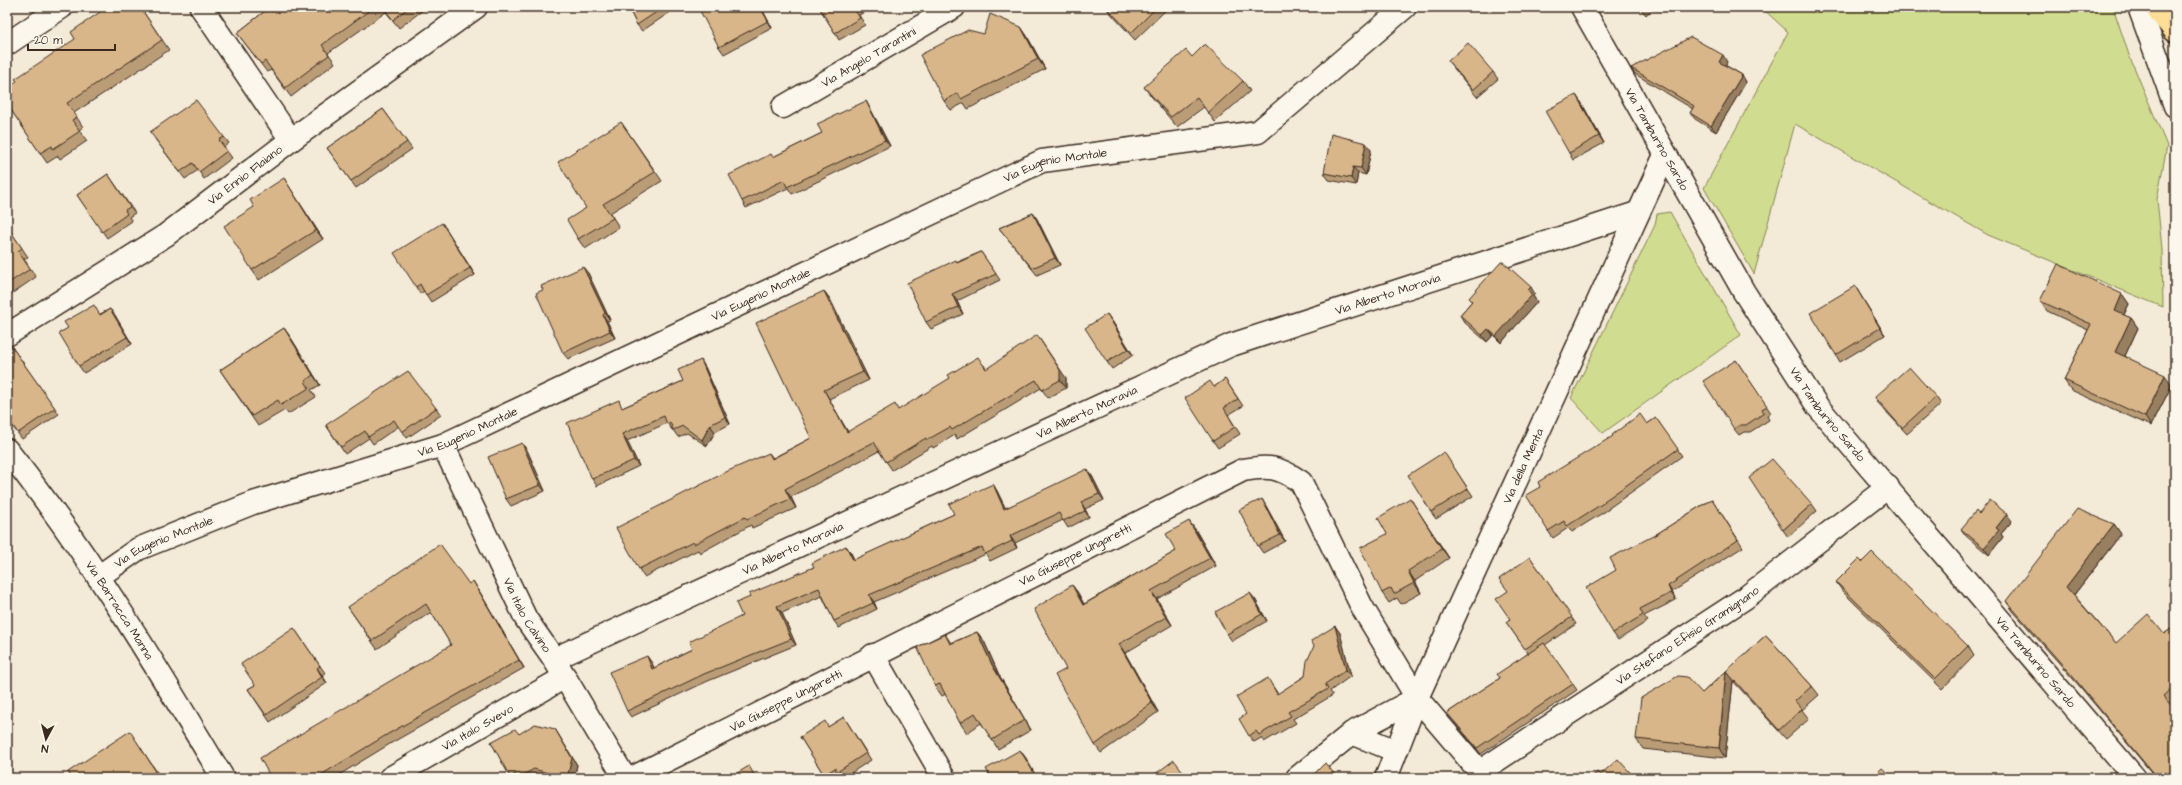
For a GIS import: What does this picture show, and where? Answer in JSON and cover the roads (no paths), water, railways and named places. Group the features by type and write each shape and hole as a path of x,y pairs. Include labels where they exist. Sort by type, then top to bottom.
{"highway":[{"path":"2156,7 2175,31"},
{"path":"2169,7 2175,28"}],"street":[{"path":"7,44 62,7"},
{"path":"201,7 291,140"},
{"name":"Via Ennio Flaiano","path":"7,335 166,235 291,140 476,7"},
{"name":"Via Angelo Tarantini","path":"783,107 954,7"},
{"name":"Via Eugenio Montale","path":"98,577 138,549 253,503 443,445 1042,161 1258,132 1405,7"},
{"name":"Via Tamburino Sardo","path":"1582,7 1744,292 1818,407 1888,487 2135,778"},
{"path":"2139,7 2175,106"},
{"name":"Via della Menta","path":"1386,778 1417,698 1637,213 1665,155"},
{"name":"Via Alberto Moravia","path":"554,659 1231,345 1637,213"},
{"name":"Via Italo Calvino","path":"443,445 526,619 554,659 625,778"},
{"name":"Via Barracca Manna","path":"7,450 28,476 98,577 159,670 223,778"},
{"name":"Via Giuseppe Ungaretti","path":"632,778 873,655 1243,470 1263,466 1285,470 1301,482 1362,607 1417,698 1482,775"},
{"name":"Via Stefano Efisio Gramignano","path":"1482,775 1745,598 1888,487"},
{"path":"873,655 944,778"},
{"name":"Via Italo Svevo","path":"390,778 565,677"},
{"path":"1297,778 1352,733 1417,698"},
{"path":"1352,733 1396,751"}]}
